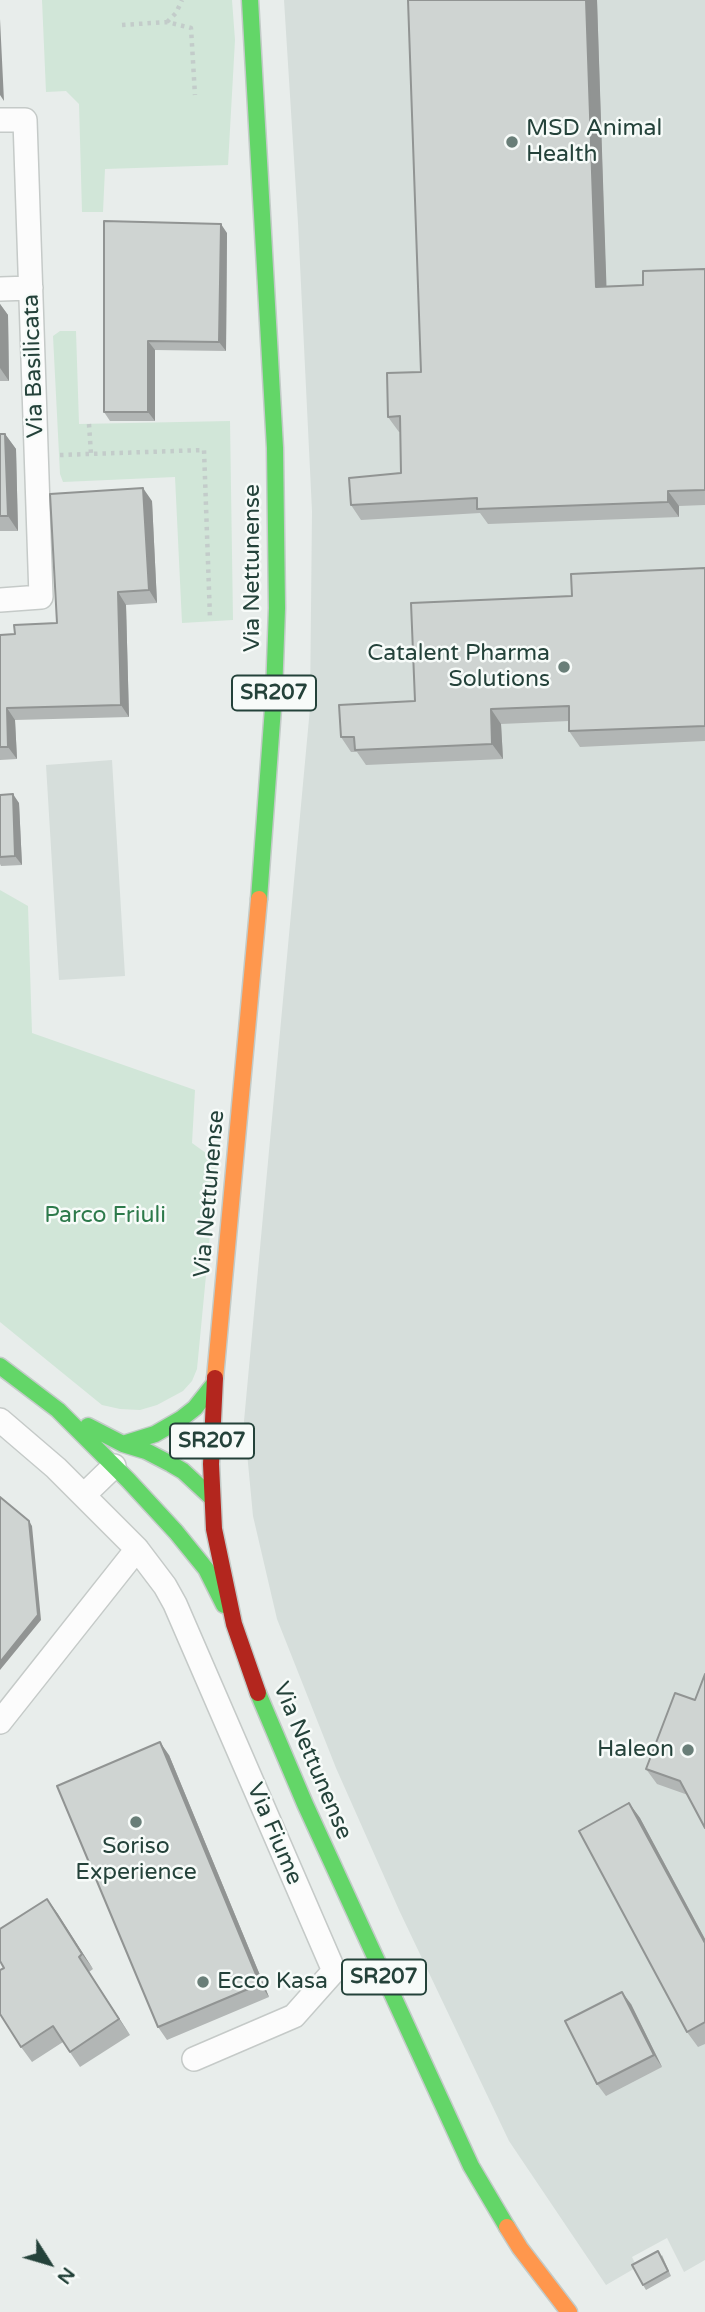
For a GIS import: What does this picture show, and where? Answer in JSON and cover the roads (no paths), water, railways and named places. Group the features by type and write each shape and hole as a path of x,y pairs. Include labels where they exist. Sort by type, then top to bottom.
{"main road":[{"name":"Via Nettunense","path":"250,0 275,447 277,608 260,903 214,1384 212,1498 219,1560 234,1624 253,1681 305,1804 462,2146 506,2227 569,2312"},
{"path":"0,1366 58,1410 176,1532 206,1569 234,1624"},
{"path":"123,1444 155,1434 181,1419 195,1408 214,1384"},
{"path":"58,1410 123,1444 146,1451 171,1464 212,1498"},
{"path":"121,1473 144,1489 164,1495"},
{"path":"193,1498 212,1498"}],"street":[{"name":"Via Basilicata","path":"0,121 25,120 41,597 0,600"},
{"path":"0,289 31,288"},
{"name":"Via Fiume","path":"0,1420 84,1495 137,1549 165,1586 334,1971 294,2016 194,2059"},
{"path":"84,1495 121,1473"},
{"path":"0,1722 137,1549"}],"place":[{"name":"MSD Animal Health","path":"512,142"},
{"name":"Catalent Pharma Solutions","path":"564,667"},
{"name":"Haleon","path":"688,1750"},
{"name":"Soriso Experience","path":"136,1822"},
{"name":"Ecco Kasa","path":"203,1982"}],"park label":[{"name":"Parco Friuli","path":"105,1216"}]}
